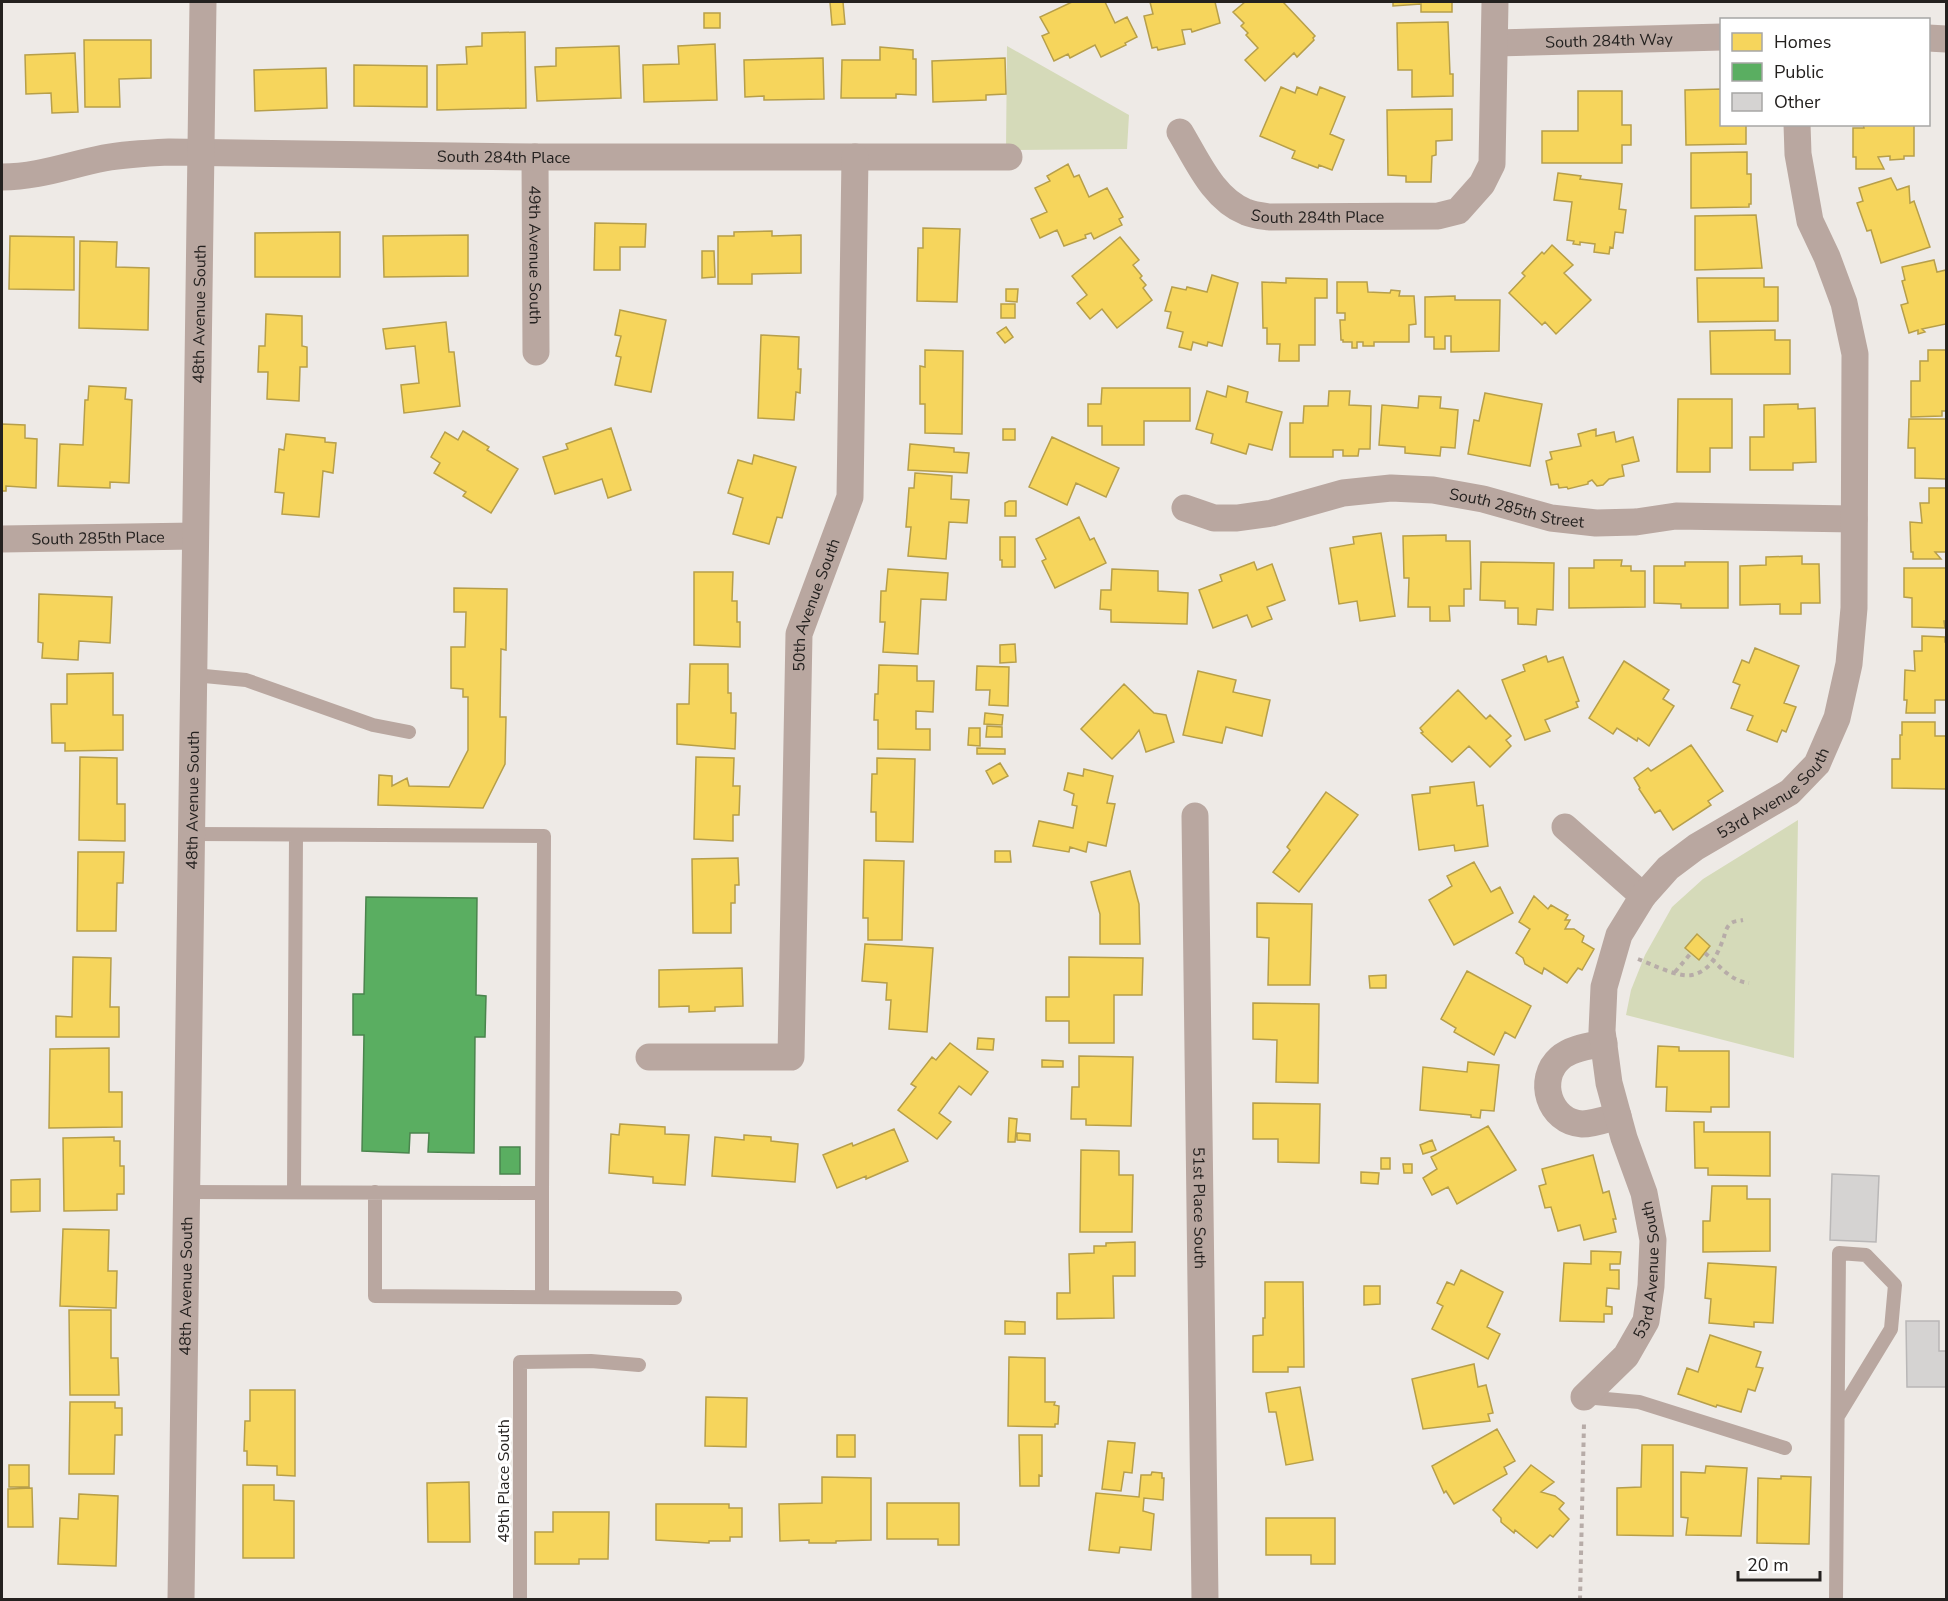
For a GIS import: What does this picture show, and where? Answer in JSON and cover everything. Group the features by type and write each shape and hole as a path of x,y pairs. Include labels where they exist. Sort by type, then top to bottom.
{"street":[{"name":"48th Avenue South","path":"181,1599 203,2"},
{"path":"1496,2 1496,43"},
{"name":"South 284th Way","path":"1496,43 1720,37"},
{"path":"1930,38 1947,39"},
{"name":"South 284th Place","path":"1180,132 1210,182 1226,199 1246,212 1269,217 1438,216 1458,211 1482,184 1492,164 1496,43"},
{"name":"53rd Avenue South","path":"1584,1397 1626,1356 1646,1321 1651,1286 1653,1240 1644,1193 1609,1083 1602,1031 1604,987 1619,935 1642,896 1668,868 1696,847 1790,792 1817,764 1837,718 1849,663 1854,608 1855,354 1844,303 1827,257 1810,221 1798,154 1797,126"},
{"name":"South 284th Place","path":"2,177 41,174 136,153 535,157 1009,157"},
{"name":"49th Avenue South","path":"535,157 536,352"},
{"name":"50th Avenue South","path":"649,1057 791,1057 799,634 850,497 855,157"},
{"name":"South 285th Street","path":"1185,508 1214,518 1237,518 1272,513 1343,493 1391,488 1433,490 1483,500 1551,518 1596,523 1636,522 1676,516 1854,519"},
{"name":"South 285th Place","path":"2,539 195,536"},
{"name":"51st Place South","path":"1195,816 1205,1599"},
{"path":"1565,827 1642,896"},
{"path":"1604,1043 1574,1050 1561,1057 1551,1068 1547,1082 1548,1097 1555,1110 1566,1119 1580,1124 1618,1116"}],"lane":[{"path":"194,675 246,680 373,725 409,732"},
{"path":"191,834 544,836 542,1297"},
{"path":"294,1192 296,835"},
{"path":"187,1192 542,1193"},
{"path":"375,1192 375,1296 675,1298"},
{"path":"1836,1599 1839,1253 1866,1255 1895,1285 1892,1329 1838,1416"},
{"name":"49th Place South","path":"520,1599 520,1362 591,1361 639,1365"},
{"path":"1584,1397 1639,1402 1785,1448"}],"path":[{"path":"1615,950 1675,972 1691,975 1703,970 1714,961 1727,928 1731,923 1743,920"},
{"path":"1705,952 1730,977 1749,983"},
{"path":"1675,972 1691,953"},
{"path":"1580,1599 1584,1397"}],"green space":[{"path":"1007,46 1129,115 1127,149 1006,150"},
{"path":"1798,820 1794,1058 1626,1015 1631,990 1645,955 1672,907 1703,879"}],"building: Homes":[{"path":"830,2 843,2 845,24 832,25"},
{"path":"1072,2 1105,2 1115,23 1127,17 1137,37 1101,57 1095,45 1070,58 1068,54 1054,61 1042,36 1049,33 1040,17"},
{"path":"1150,2 1215,2 1220,23 1192,32 1191,29 1182,30 1185,44 1158,50 1157,47 1152,48 1144,16 1153,14"},
{"path":"1245,2 1283,2 1315,36 1314,40 1297,57 1294,53 1265,81 1245,60 1258,48 1246,35 1248,33 1241,26 1244,23 1233,12"},
{"path":"1393,2 1452,2 1452,12 1421,12 1421,4 1393,6"},
{"path":"704,13 720,13 720,28 704,28"},
{"path":"1448,22 1453,96 1412,97 1412,70 1398,70 1397,23"},
{"path":"525,32 526,108 437,110 437,65 467,64 466,47 482,46 482,33"},
{"path":"84,40 151,40 151,78 119,79 120,107 85,107"},
{"path":"715,44 717,100 644,102 643,65 679,64 678,46"},
{"path":"619,46 621,98 537,101 535,67 556,66 556,48"},
{"path":"880,47 913,50 913,59 916,59 916,95 896,94 896,98 841,98 842,60 880,60"},
{"path":"75,53 78,112 52,113 51,93 26,94 25,55"},
{"path":"823,58 824,99 764,100 764,96 745,97 744,60"},
{"path":"1005,58 1006,94 986,95 986,100 933,102 932,61"},
{"path":"354,65 427,66 427,107 354,106"},
{"path":"326,68 327,108 255,111 254,70"},
{"path":"1281,87 1295,93 1297,87 1317,95 1320,87 1345,97 1330,134 1344,140 1332,170 1319,165 1318,168 1292,158 1295,151 1260,136"},
{"path":"1720,89 1720,126 1746,126 1746,144 1686,145 1685,90"},
{"path":"1578,91 1622,91 1622,125 1631,125 1631,145 1622,145 1622,163 1542,163 1542,131 1578,131"},
{"path":"1452,109 1452,140 1436,141 1436,155 1432,156 1431,182 1406,182 1406,176 1388,175 1387,110"},
{"path":"1864,126 1914,126 1914,156 1890,160 1890,156 1878,157 1884,169 1856,169 1856,157 1853,157 1853,128 1864,128"},
{"path":"1747,152 1747,174 1751,174 1751,204 1749,207 1691,208 1691,153"},
{"path":"1068,164 1074,177 1079,175 1089,197 1107,188 1123,217 1119,219 1122,225 1094,239 1091,233 1085,235 1086,238 1064,246 1057,230 1040,238 1031,219 1047,212 1035,188 1050,181 1047,176"},
{"path":"1558,173 1581,176 1580,179 1622,184 1619,209 1626,210 1623,233 1615,232 1613,248 1610,247 1609,254 1594,252 1595,244 1580,242 1580,245 1573,244 1574,241 1567,240 1572,202 1554,200"},
{"path":"1891,178 1897,190 1909,186 1910,203 1914,201 1930,247 1881,263 1871,230 1867,231 1857,203 1863,201 1859,188"},
{"path":"1756,215 1762,268 1695,270 1695,216"},
{"path":"595,223 646,224 645,247 620,247 620,270 594,270"},
{"path":"923,228 960,229 957,302 917,301 918,248 923,248"},
{"path":"772,231 772,236 801,235 801,273 752,274 752,284 718,284 718,236 734,236 734,232"},
{"path":"340,232 340,277 255,277 255,233"},
{"path":"468,235 468,276 384,277 383,236"},
{"path":"10,236 74,237 74,290 9,289"},
{"path":"1120,237 1139,260 1133,265 1142,276 1140,278 1146,285 1143,288 1152,300 1117,328 1102,309 1090,319 1077,303 1087,295 1072,276"},
{"path":"80,241 117,242 116,267 149,268 148,330 79,328"},
{"path":"1552,245 1573,265 1564,273 1591,300 1556,334 1545,322 1542,325 1509,293 1525,276 1522,273"},
{"path":"702,251 714,251 715,277 702,278"},
{"path":"1934,260 1937,272 1946,270 1946,324 1922,329 1925,332 1918,334 1918,330 1909,333 1901,305 1908,303 1902,281 1905,280 1902,267"},
{"path":"1212,275 1238,283 1222,346 1208,342 1207,346 1193,342 1191,350 1179,347 1183,332 1167,328 1171,312 1165,311 1172,287 1186,290 1187,287 1207,292"},
{"path":"1286,278 1327,279 1327,298 1315,298 1315,345 1299,345 1299,361 1279,361 1280,344 1267,344 1267,328 1263,328 1262,282 1286,283"},
{"path":"1697,278 1764,278 1764,287 1778,287 1778,321 1698,322"},
{"path":"1337,282 1367,282 1368,292 1390,293 1391,290 1400,291 1399,296 1414,296 1416,324 1409,325 1409,342 1374,342 1374,346 1363,346 1363,342 1357,342 1357,348 1352,348 1352,342 1343,342 1340,320 1345,320 1345,313 1337,313"},
{"path":"1006,289 1018,289 1017,302 1006,301"},
{"path":"1455,296 1455,300 1500,300 1499,351 1451,352 1451,336 1445,336 1445,349 1434,349 1434,337 1425,337 1425,297"},
{"path":"1001,304 1015,304 1015,318 1001,318"},
{"path":"620,310 666,320 651,392 615,385 621,357 616,356 621,336 615,335"},
{"path":"266,314 302,316 302,346 307,347 307,367 300,367 299,401 267,399 268,372 258,372 259,346 265,346"},
{"path":"446,322 449,352 454,352 460,406 404,413 401,385 419,383 415,346 386,349 383,329"},
{"path":"1006,327 1013,337 1005,343 997,333"},
{"path":"1775,330 1775,340 1790,340 1790,374 1711,374 1710,331"},
{"path":"761,335 799,337 800,393 796,392 794,420 758,418"},
{"path":"925,350 963,351 962,434 925,433 925,404 920,404 920,366 925,367"},
{"path":"1928,350 1946,350 1946,411 1942,411 1942,416 1911,417 1911,381 1920,381 1920,361 1928,361"},
{"path":"89,386 126,388 125,399 132,400 129,483 110,482 110,488 58,486 60,444 83,445 85,400 88,400"},
{"path":"1228,386 1248,392 1246,402 1282,412 1272,450 1249,444 1246,454 1211,443 1213,434 1196,429 1207,391 1226,397"},
{"path":"1102,388 1190,388 1190,421 1144,421 1144,445 1102,445 1102,426 1088,426 1088,404 1101,404"},
{"path":"1329,391 1350,391 1349,405 1371,406 1370,449 1359,449 1358,456 1343,456 1343,450 1333,450 1333,457 1290,457 1290,423 1303,423 1304,406 1328,406"},
{"path":"1485,393 1542,404 1530,466 1468,454 1474,420 1479,421"},
{"path":"1419,396 1441,397 1440,408 1458,410 1455,448 1441,447 1440,456 1405,453 1405,447 1379,445 1382,405 1418,408"},
{"path":"1678,399 1732,399 1732,448 1710,448 1710,472 1677,472"},
{"path":"1798,404 1798,409 1815,408 1816,462 1793,463 1793,470 1750,470 1750,437 1764,437 1764,405"},
{"path":"1909,419 1946,419 1946,479 1915,478 1915,448 1908,448"},
{"path":"2,424 25,425 25,438 37,439 36,488 6,486 6,491 2,491"},
{"path":"611,428 631,490 608,498 602,479 555,494 543,457 568,449 566,444"},
{"path":"1003,429 1015,429 1015,440 1003,440"},
{"path":"1596,429 1596,436 1614,432 1616,442 1633,437 1639,461 1622,465 1624,476 1609,479 1603,485 1597,486 1592,480 1588,484 1568,489 1567,487 1559,488 1558,484 1551,485 1546,461 1552,459 1550,452 1581,446 1578,434"},
{"path":"463,431 489,447 487,450 518,469 491,513 463,496 466,492 434,473 440,463 431,457 445,432 458,440"},
{"path":"286,434 325,438 325,442 336,443 333,473 323,471 319,517 282,514 284,493 275,492 279,449 284,450"},
{"path":"1052,437 1119,468 1106,497 1076,483 1067,505 1029,487"},
{"path":"910,444 954,448 954,452 969,453 967,473 908,470"},
{"path":"754,455 796,467 782,518 777,517 769,544 733,534 743,498 728,493 738,460 752,464"},
{"path":"915,473 952,476 951,499 969,500 967,523 949,522 946,559 908,556 911,527 906,527 909,488 914,488"},
{"path":"1929,488 1946,488 1946,552 1935,552 1941,559 1913,559 1910,522 1922,523 1920,503 1929,503"},
{"path":"1016,501 1016,516 1005,516 1005,503"},
{"path":"1079,517 1090,540 1094,538 1106,563 1055,588 1042,561 1046,559 1036,539"},
{"path":"1381,533 1395,616 1360,621 1357,601 1339,604 1330,548 1354,544 1353,537"},
{"path":"1446,535 1446,541 1470,541 1471,589 1464,589 1464,606 1449,606 1450,621 1430,621 1430,607 1408,607 1409,578 1404,578 1403,536"},
{"path":"1000,537 1015,537 1015,567 1002,567"},
{"path":"1802,556 1802,564 1819,564 1820,603 1801,603 1801,614 1780,614 1780,604 1740,605 1740,566 1766,565 1766,557"},
{"path":"1594,560 1622,560 1621,566 1631,566 1631,571 1645,571 1645,607 1569,608 1569,568 1594,568"},
{"path":"1254,562 1257,570 1272,564 1285,600 1267,607 1272,619 1252,627 1247,615 1213,628 1199,590 1222,581 1220,575"},
{"path":"1481,562 1554,563 1553,610 1537,609 1536,625 1518,624 1518,608 1505,608 1505,601 1480,600"},
{"path":"1685,562 1728,562 1728,608 1681,608 1681,604 1654,603 1654,566 1685,566"},
{"path":"1904,568 1946,568 1945,628 1912,627 1912,598 1904,597"},
{"path":"888,569 948,573 946,600 921,599 918,654 883,652 885,622 880,622 881,591 886,591"},
{"path":"1112,569 1158,571 1158,591 1188,593 1187,624 1111,622 1111,610 1100,609 1101,590 1111,590"},
{"path":"694,572 733,572 732,601 737,601 740,647 694,645"},
{"path":"454,588 507,589 506,650 501,649 500,717 506,717 505,764 483,808 378,805 379,775 392,776 392,786 407,778 409,786 449,787 468,750 468,697 463,697 463,689 451,688 451,647 465,647 466,612 454,612"},
{"path":"39,594 112,597 110,643 79,641 78,660 42,658 43,643 38,642"},
{"path":"1922,636 1945,637 1946,700 1935,700 1935,713 1906,713 1905,670 1915,671 1914,651 1922,651"},
{"path":"1015,644 1016,662 1000,663 1000,645"},
{"path":"1755,648 1799,666 1784,703 1796,707 1786,732 1782,730 1777,742 1747,730 1753,716 1731,708 1740,685 1733,682 1742,660 1749,663"},
{"path":"1546,656 1548,662 1563,657 1579,701 1576,702 1578,707 1545,720 1550,731 1525,740 1502,680 1525,671 1523,665"},
{"path":"1624,661 1669,690 1663,699 1674,706 1649,746 1617,728 1613,734 1589,718"},
{"path":"690,664 728,664 731,713 736,713 735,749 677,744 677,704 689,704"},
{"path":"879,665 917,666 917,681 934,681 933,712 916,711 916,729 930,729 930,750 878,749 878,720 874,720"},
{"path":"977,666 1009,667 1008,706 989,705 990,690 976,690"},
{"path":"1198,671 1236,680 1233,692 1270,700 1262,736 1226,727 1222,743 1183,735"},
{"path":"113,673 113,715 123,715 123,750 65,751 65,743 52,743 51,704 67,704 67,674"},
{"path":"1124,684 1154,713 1166,715 1174,742 1146,752 1139,730 1112,759 1081,729"},
{"path":"1458,690 1486,719 1490,715 1511,736 1506,740 1511,746 1490,767 1469,746 1452,762 1421,733 1423,732 1420,728"},
{"path":"985,713 1003,715 1002,725 984,724"},
{"path":"1902,722 1935,722 1935,736 1946,736 1946,789 1892,788 1892,759 1900,759"},
{"path":"987,726 1002,727 1002,737 986,737"},
{"path":"969,728 980,728 980,746 968,745"},
{"path":"1691,745 1723,791 1708,801 1711,805 1673,830 1660,810 1655,813 1634,778 1648,768 1651,771"},
{"path":"977,748 1005,749 1005,754 977,754"},
{"path":"80,757 117,758 117,804 125,804 125,841 79,840"},
{"path":"696,757 734,758 733,786 740,786 739,815 733,815 733,841 694,839"},
{"path":"877,758 915,759 913,842 876,841 876,812 871,812 872,774 877,774"},
{"path":"1000,763 1008,776 993,784 986,771"},
{"path":"1084,769 1113,776 1107,803 1115,804 1106,846 1088,842 1086,852 1070,847 1069,852 1033,846 1039,821 1073,828 1077,806 1072,805 1074,794 1064,790 1068,773 1083,776"},
{"path":"1474,782 1477,806 1483,805 1488,846 1455,851 1454,845 1419,850 1412,795 1430,793 1430,787"},
{"path":"1326,792 1358,815 1299,892 1273,872 1290,850 1287,847"},
{"path":"995,851 1010,851 1011,862 995,862"},
{"path":"78,852 124,852 123,883 117,883 116,931 77,931"},
{"path":"738,858 739,885 735,885 735,903 731,903 731,933 693,933 692,859"},
{"path":"864,860 904,861 902,940 868,940 868,918 863,918"},
{"path":"1474,862 1491,892 1500,887 1513,913 1454,945 1429,900 1452,886 1447,876"},
{"path":"1130,871 1139,904 1140,944 1100,944 1100,914 1091,882"},
{"path":"1534,896 1548,909 1551,905 1568,915 1565,920 1570,920 1565,929 1574,929 1584,936 1582,942 1594,949 1582,970 1578,968 1567,983 1544,968 1542,974 1525,964 1523,958 1516,953 1530,929 1519,922"},
{"path":"1257,903 1312,904 1310,985 1268,985 1269,938 1257,937"},
{"path":"1697,934 1710,946 1699,960 1685,948"},
{"path":"865,944 933,948 927,1032 889,1029 891,1000 886,1000 887,983 862,981"},
{"path":"73,957 111,958 110,1007 119,1007 119,1037 56,1037 56,1016 72,1017"},
{"path":"1069,957 1143,958 1142,995 1114,995 1114,1043 1069,1043 1069,1021 1046,1021 1046,997 1069,997"},
{"path":"742,968 743,1006 715,1007 715,1011 689,1012 689,1006 659,1007 659,970"},
{"path":"1467,971 1531,1006 1515,1038 1505,1032 1494,1055 1454,1032 1456,1028 1441,1019"},
{"path":"1386,975 1386,988 1370,988 1369,976"},
{"path":"1253,1003 1319,1004 1318,1083 1276,1082 1277,1040 1253,1039"},
{"path":"978,1038 994,1039 993,1050 977,1049"},
{"path":"950,1043 988,1072 971,1095 959,1086 939,1113 951,1122 937,1139 898,1110 916,1087 911,1084 932,1057 936,1060"},
{"path":"1658,1046 1679,1047 1679,1051 1729,1051 1729,1107 1711,1107 1711,1112 1666,1111 1667,1087 1656,1087"},
{"path":"109,1048 109,1092 122,1092 122,1127 49,1128 50,1049"},
{"path":"1079,1056 1133,1057 1131,1126 1086,1125 1086,1119 1071,1119 1072,1087 1079,1087"},
{"path":"1042,1060 1063,1061 1063,1067 1042,1067"},
{"path":"1468,1062 1499,1065 1494,1111 1481,1110 1480,1118 1420,1110 1423,1067 1467,1072"},
{"path":"1253,1103 1320,1104 1319,1163 1278,1162 1278,1139 1253,1139"},
{"path":"1009,1118 1017,1119 1015,1142 1008,1142"},
{"path":"1694,1122 1704,1122 1704,1132 1770,1132 1770,1176 1708,1175 1708,1168 1695,1168"},
{"path":"620,1124 665,1127 665,1134 689,1135 685,1185 653,1183 653,1177 609,1173 611,1134 619,1135"},
{"path":"1488,1126 1516,1170 1457,1204 1448,1187 1432,1195 1423,1178 1437,1169 1431,1157"},
{"path":"894,1129 908,1161 866,1179 866,1176 837,1188 823,1155 852,1143 853,1146"},
{"path":"1017,1133 1030,1134 1030,1141 1017,1140"},
{"path":"744,1135 771,1137 771,1141 798,1144 795,1182 712,1176 715,1137 744,1140"},
{"path":"114,1137 114,1141 120,1141 120,1166 124,1166 124,1194 117,1194 117,1210 64,1211 63,1138"},
{"path":"1432,1140 1436,1150 1423,1154 1420,1145"},
{"path":"1081,1150 1119,1151 1119,1175 1133,1175 1132,1232 1080,1232"},
{"path":"1593,1155 1603,1193 1609,1191 1616,1219 1613,1219 1616,1232 1584,1240 1580,1225 1558,1231 1551,1207 1545,1208 1539,1186 1546,1184 1542,1169"},
{"path":"1381,1158 1390,1158 1390,1169 1381,1169"},
{"path":"1403,1164 1412,1164 1412,1173 1404,1173"},
{"path":"1361,1172 1379,1173 1378,1184 1361,1183"},
{"path":"40,1179 40,1211 11,1212 11,1180"},
{"path":"1712,1186 1747,1186 1747,1199 1770,1199 1770,1251 1703,1252 1703,1221 1710,1221"},
{"path":"63,1229 109,1230 108,1271 117,1271 116,1308 60,1306"},
{"path":"1135,1242 1135,1276 1113,1276 1114,1318 1057,1319 1057,1293 1070,1293 1069,1254 1094,1253 1094,1246 1106,1246 1106,1243"},
{"path":"1591,1251 1621,1252 1620,1264 1610,1264 1610,1270 1619,1270 1619,1289 1607,1288 1606,1306 1612,1307 1612,1314 1604,1314 1604,1322 1560,1321 1564,1263 1591,1264"},
{"path":"1708,1263 1776,1267 1773,1323 1754,1322 1754,1327 1709,1323 1711,1299 1705,1298"},
{"path":"1461,1270 1503,1292 1487,1327 1500,1334 1488,1359 1432,1329 1443,1306 1437,1303 1447,1282 1454,1285"},
{"path":"1265,1282 1303,1282 1304,1367 1288,1367 1288,1372 1253,1372 1253,1336 1263,1335"},
{"path":"1364,1286 1380,1286 1380,1304 1364,1305"},
{"path":"69,1310 111,1310 111,1358 118,1358 119,1395 70,1395"},
{"path":"1005,1321 1025,1322 1025,1334 1005,1334"},
{"path":"1710,1335 1761,1352 1756,1367 1763,1368 1755,1391 1748,1389 1741,1412 1717,1405 1716,1407 1678,1394 1687,1368 1698,1372"},
{"path":"1009,1357 1045,1358 1045,1402 1055,1402 1054,1405 1059,1406 1058,1424 1055,1424 1055,1427 1008,1426"},
{"path":"1474,1364 1478,1387 1486,1385 1493,1413 1488,1414 1490,1421 1423,1429 1412,1379"},
{"path":"1300,1387 1313,1460 1286,1465 1276,1412 1269,1412 1266,1393"},
{"path":"250,1390 295,1390 295,1476 277,1475 277,1466 247,1465 247,1451 244,1451 245,1421 250,1421"},
{"path":"706,1397 747,1398 746,1447 705,1446"},
{"path":"70,1402 115,1402 115,1408 122,1408 122,1435 115,1435 114,1474 69,1474"},
{"path":"1497,1429 1515,1461 1504,1467 1507,1474 1454,1504 1446,1491 1444,1493 1432,1466"},
{"path":"837,1435 855,1435 855,1457 837,1457"},
{"path":"1019,1435 1042,1435 1042,1476 1039,1475 1039,1486 1020,1486"},
{"path":"1108,1441 1135,1443 1132,1473 1124,1472 1121,1491 1102,1489"},
{"path":"1642,1445 1673,1445 1673,1536 1617,1535 1617,1488 1641,1487"},
{"path":"9,1465 29,1465 29,1487 9,1487"},
{"path":"1531,1465 1554,1482 1541,1492 1555,1496 1564,1503 1559,1509 1569,1519 1553,1537 1550,1535 1537,1548 1501,1522 1501,1518 1493,1510"},
{"path":"1706,1466 1747,1468 1741,1536 1686,1535 1688,1518 1681,1517 1681,1472 1705,1473"},
{"path":"1152,1472 1162,1473 1162,1478 1164,1478 1163,1500 1144,1498 1143,1511 1154,1514 1151,1550 1120,1547 1119,1553 1089,1550 1096,1493 1139,1497 1141,1475 1151,1475"},
{"path":"1781,1476 1811,1477 1809,1544 1757,1543 1758,1478 1781,1479"},
{"path":"822,1477 871,1478 871,1540 836,1541 836,1543 809,1543 809,1540 780,1541 779,1504 822,1503"},
{"path":"469,1482 470,1542 428,1542 427,1483"},
{"path":"243,1485 274,1485 274,1500 294,1501 294,1558 243,1558"},
{"path":"32,1488 33,1527 8,1527 8,1489"},
{"path":"79,1494 118,1496 116,1566 58,1564 60,1518 78,1519"},
{"path":"887,1503 959,1503 959,1545 938,1545 938,1539 887,1539"},
{"path":"656,1504 729,1504 729,1508 742,1508 742,1537 730,1537 730,1541 709,1541 709,1543 656,1540"},
{"path":"553,1512 609,1512 608,1559 579,1559 579,1564 535,1564 535,1532 553,1532"},
{"path":"1266,1518 1335,1518 1335,1564 1311,1564 1311,1555 1266,1555"}],"building: Public":[{"path":"366,897 477,898 476,995 486,996 485,1037 475,1037 474,1153 428,1152 429,1133 410,1133 409,1153 362,1151 364,1035 353,1035 353,994 364,994"},
{"path":"500,1147 520,1147 520,1174 500,1174"}],"building: Other":[{"path":"1832,1174 1879,1176 1876,1242 1830,1240"},
{"path":"1906,1321 1939,1321 1939,1351 1946,1351 1946,1387 1907,1387"}]}
